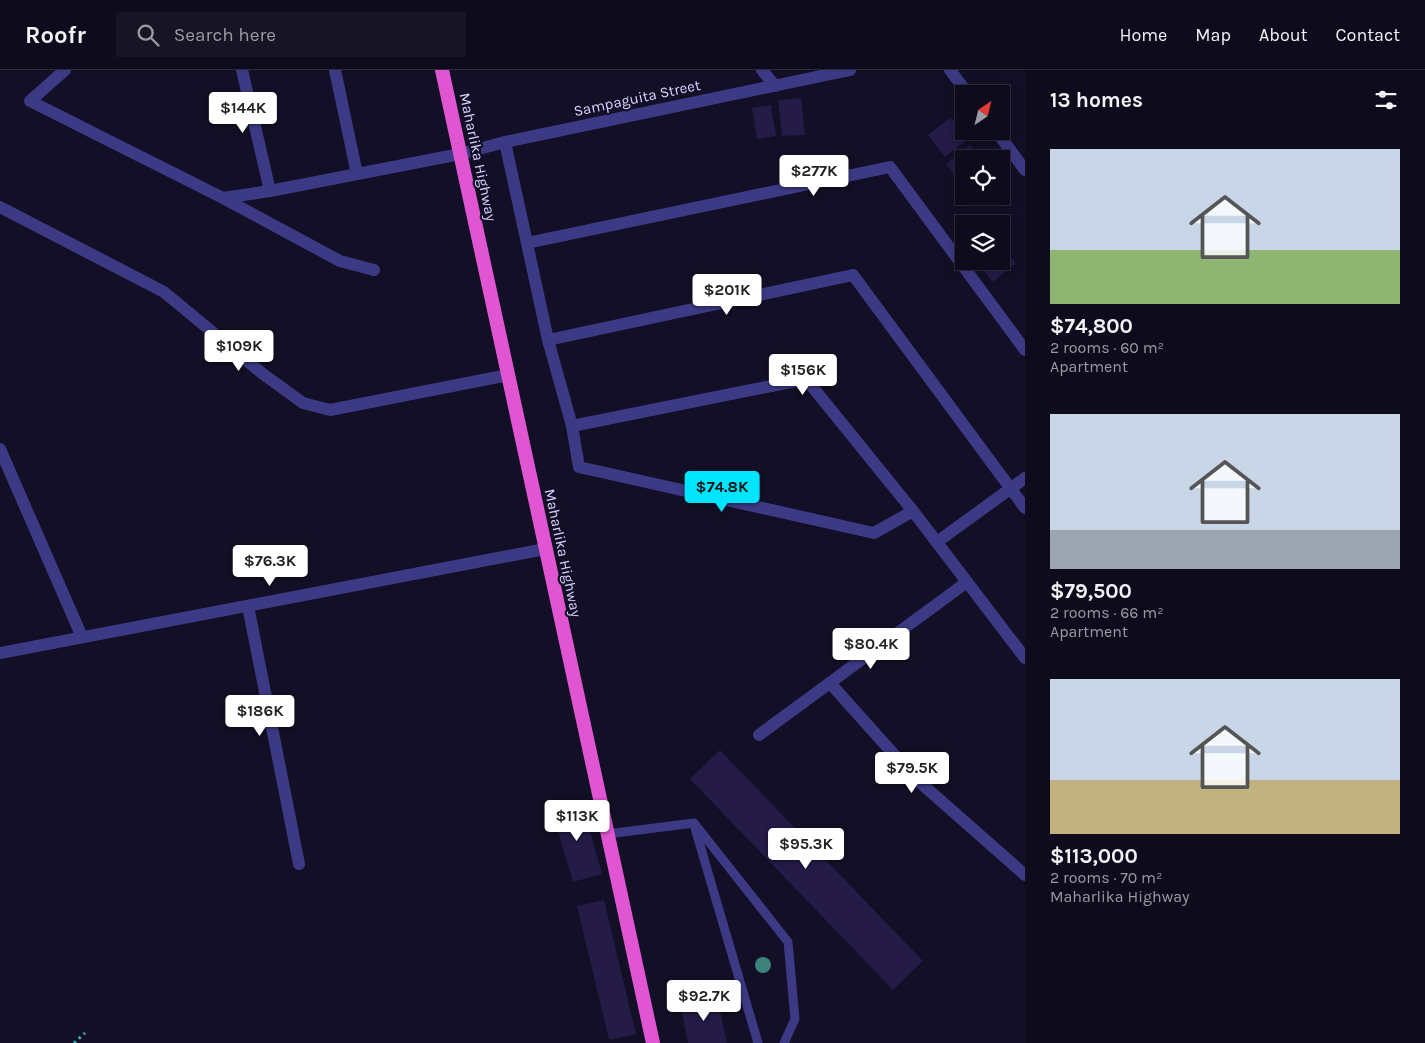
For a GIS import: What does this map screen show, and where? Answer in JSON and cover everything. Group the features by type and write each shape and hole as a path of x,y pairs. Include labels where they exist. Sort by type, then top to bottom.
{"highway":[{"name":"Maharlika Highway","path":"442,70 653,1043"}],"street":[{"path":"65,70 30,101 223,198 340,261 374,270"},
{"path":"242,70 270,191"},
{"path":"335,70 357,174"},
{"path":"762,70 775,86"},
{"name":"Sampaguita Street","path":"223,198 270,191 460,154 505,142 850,70"},
{"path":"950,70 961,85"},
{"path":"1003,140 1025,170"},
{"path":"505,142 548,340 572,426 579,467 874,533 912,511"},
{"path":"527,243 890,167 1025,350"},
{"path":"0,207 164,292 263,374 303,404 330,410 508,375"},
{"path":"548,340 853,275 1025,508"},
{"path":"572,426 806,379 937,542 1025,658"},
{"path":"0,449 82,637"},
{"path":"937,542 1025,478"},
{"path":"0,653 545,549"},
{"path":"759,735 967,582"},
{"path":"248,606 299,864"},
{"path":"830,683 915,778 1025,875"}],"lane":[{"path":"607,834 694,823"},
{"path":"694,823 758,1043"},
{"path":"694,823 788,942 795,1019 784,1043"}],"path":[{"path":"74,1043 85,1033"}],"building":[{"path":"801,98 805,135 782,136 778,100"},
{"path":"771,105 776,136 757,139 752,108"},
{"path":"951,117 955,122 955,140 967,140 945,157 928,135"},
{"path":"970,145 974,150 964,150"},
{"path":"955,157 955,176 946,164"},
{"path":"1010,256 1016,263 1010,268"},
{"path":"983,270 1008,270 993,282"},
{"path":"720,750 923,961 893,990 690,779"},
{"path":"582,803 602,874 573,882 552,811"},
{"path":"604,900 636,1034 609,1040 577,906"},
{"path":"717,997 727,1043 688,1043 680,1004"}]}
